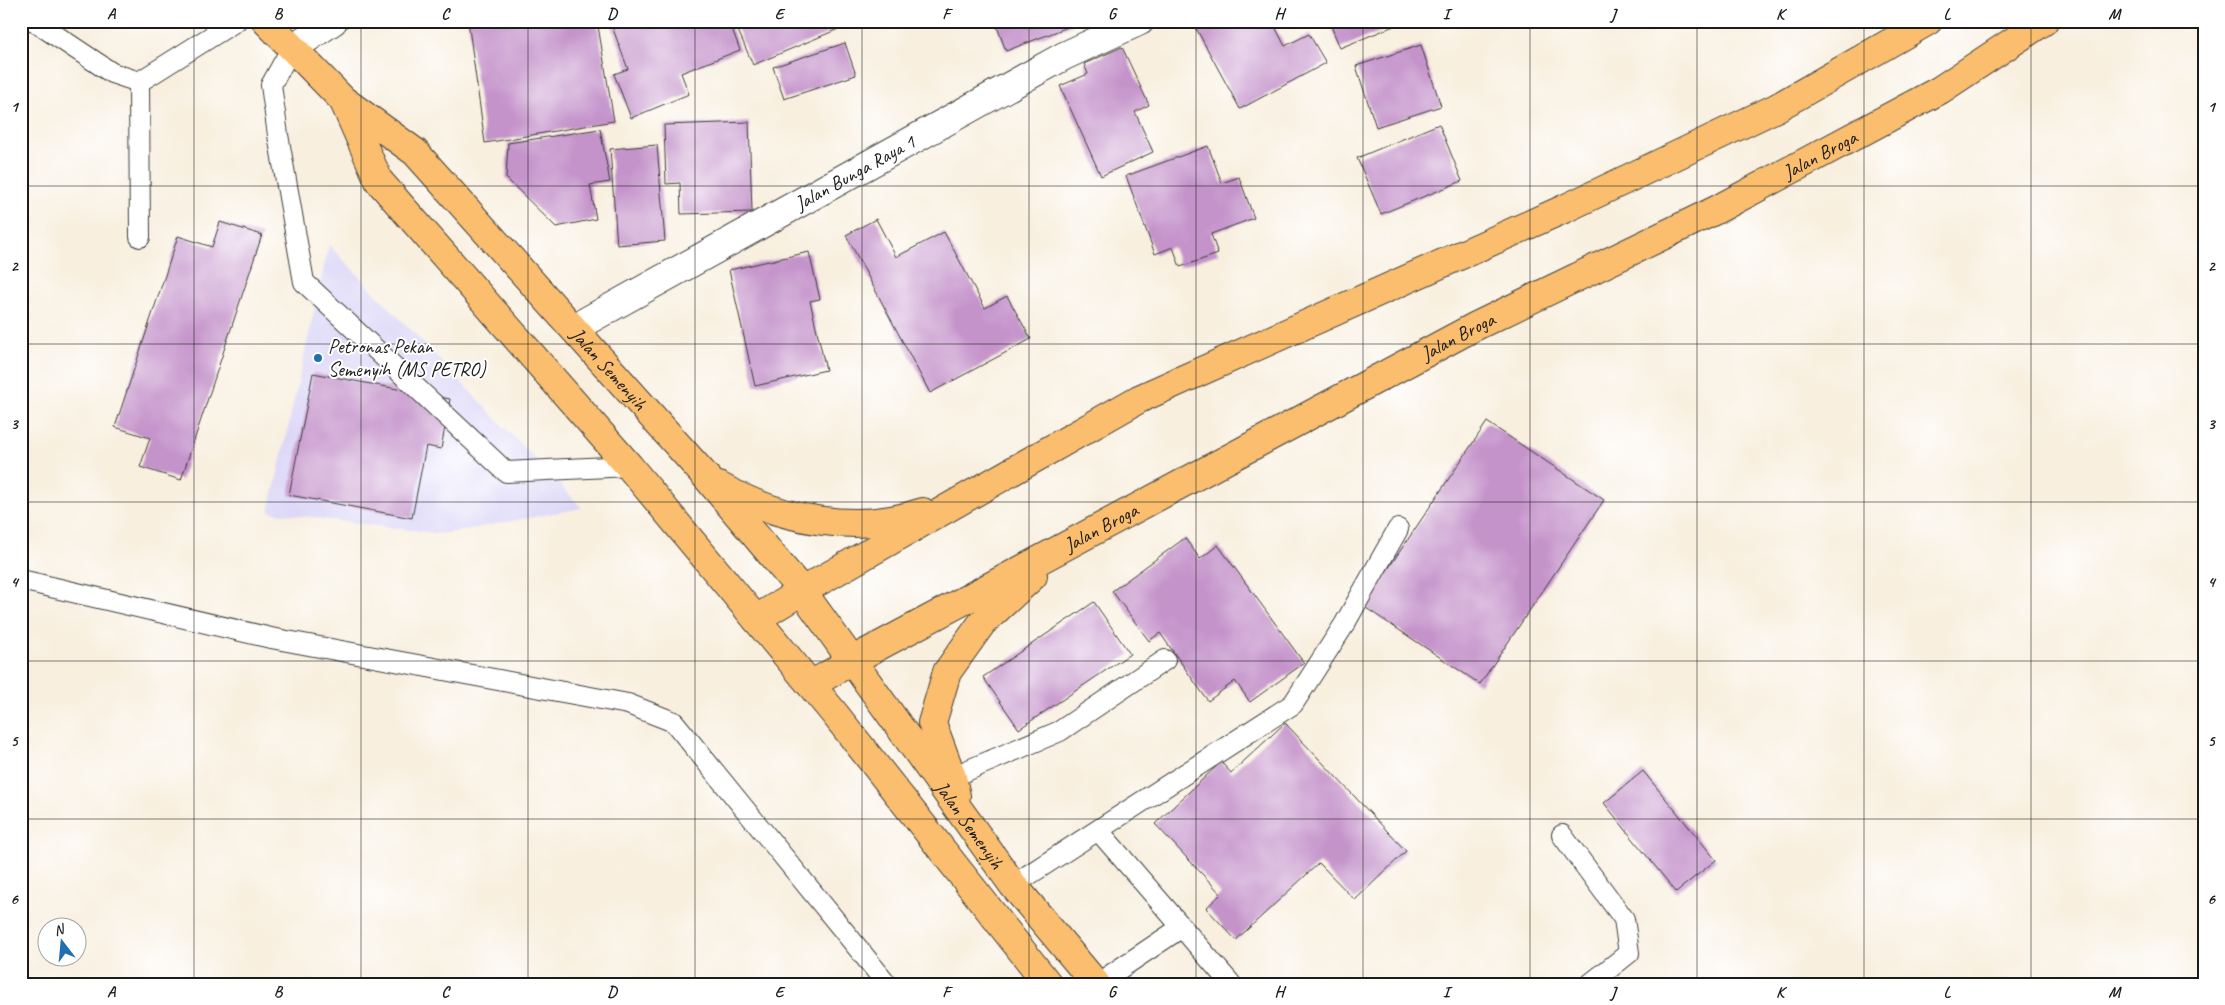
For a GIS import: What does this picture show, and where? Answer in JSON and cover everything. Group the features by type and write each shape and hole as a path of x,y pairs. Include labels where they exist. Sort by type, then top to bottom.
{"main road":[{"name":"Jalan Semenyih","path":"266,21 290,49 343,100 415,152 709,480 860,657 960,813 1012,885 1097,984"},
{"path":"756,620 802,591 1139,399 1564,209 1776,108 1928,21"},
{"name":"Jalan Broga","path":"860,657 1476,326 1716,210 1923,99 2044,21"},
{"name":"Jalan Semenyih","path":"343,100 379,181 629,466 811,685 1048,984"},
{"path":"709,480 740,498 772,511 838,524 903,519 965,498"},
{"path":"960,813 952,777 932,723 947,672 982,623 1064,548"},
{"path":"811,685 860,657"}],"street":[{"path":"290,49 333,21"},
{"name":"Jalan Bunga Raya 1","path":"574,328 1064,56 1140,21"}],"lane":[{"path":"34,21 112,73 140,82"},
{"path":"140,82 236,21"},
{"path":"290,49 272,85 278,135 304,282 506,472 629,466"},
{"path":"140,82 140,236"},
{"path":"1012,885 1293,704 1344,625 1398,529"},
{"path":"21,580 272,638 628,704 674,722 887,984"},
{"path":"952,777 1060,731 1165,660"},
{"path":"1098,830 1231,984"},
{"path":"1562,835 1624,919 1629,953 1590,984"},
{"path":"1097,984 1182,928"}],"shaded area":[{"path":"329,245 582,508 442,534 269,512"}],"building":[{"path":"468,21 559,21 598,26 614,121 485,143"},
{"path":"610,21 729,21 740,50 681,73 689,94 631,118 614,74 628,69"},
{"path":"734,21 840,21 843,27 753,65"},
{"path":"995,21 1072,21 1073,25 1006,51"},
{"path":"1192,21 1272,21 1285,46 1309,34 1326,63 1240,109"},
{"path":"1329,21 1406,21 1340,48"},
{"path":"845,43 856,75 784,99 773,67"},
{"path":"1421,45 1441,106 1376,127 1356,66"},
{"path":"1122,47 1149,105 1135,112 1153,152 1101,176 1060,86 1088,74 1084,64"},
{"path":"749,122 752,212 681,214 680,183 666,184 664,125"},
{"path":"1439,124 1462,181 1381,214 1357,158"},
{"path":"600,129 610,182 590,185 596,219 556,227 506,178 508,143"},
{"path":"657,145 665,241 617,245 610,149"},
{"path":"1208,146 1222,183 1239,177 1254,218 1211,234 1218,254 1180,267 1173,247 1155,254 1126,176"},
{"path":"876,219 896,257 944,232 985,308 1007,296 1031,339 930,393 846,235"},
{"path":"220,222 262,235 181,480 140,467 150,438 115,427 178,236 212,247"},
{"path":"809,252 820,299 810,301 826,370 755,386 729,270"},
{"path":"313,373 450,399 441,449 426,446 412,518 289,495"},
{"path":"1487,422 1604,500 1480,684 1363,606"},
{"path":"1185,538 1200,559 1218,545 1304,663 1250,702 1235,681 1208,701 1160,633 1149,641 1112,591"},
{"path":"1094,602 1130,654 1019,729 983,677"},
{"path":"1285,723 1406,851 1355,900 1319,863 1236,940 1206,908 1221,894 1155,824 1221,762 1231,773"},
{"path":"1643,771 1716,860 1676,892 1604,803"}],"place":[{"name":"Petronas Pekan Semenyih (MS PETRO)","path":"318,358"}]}
